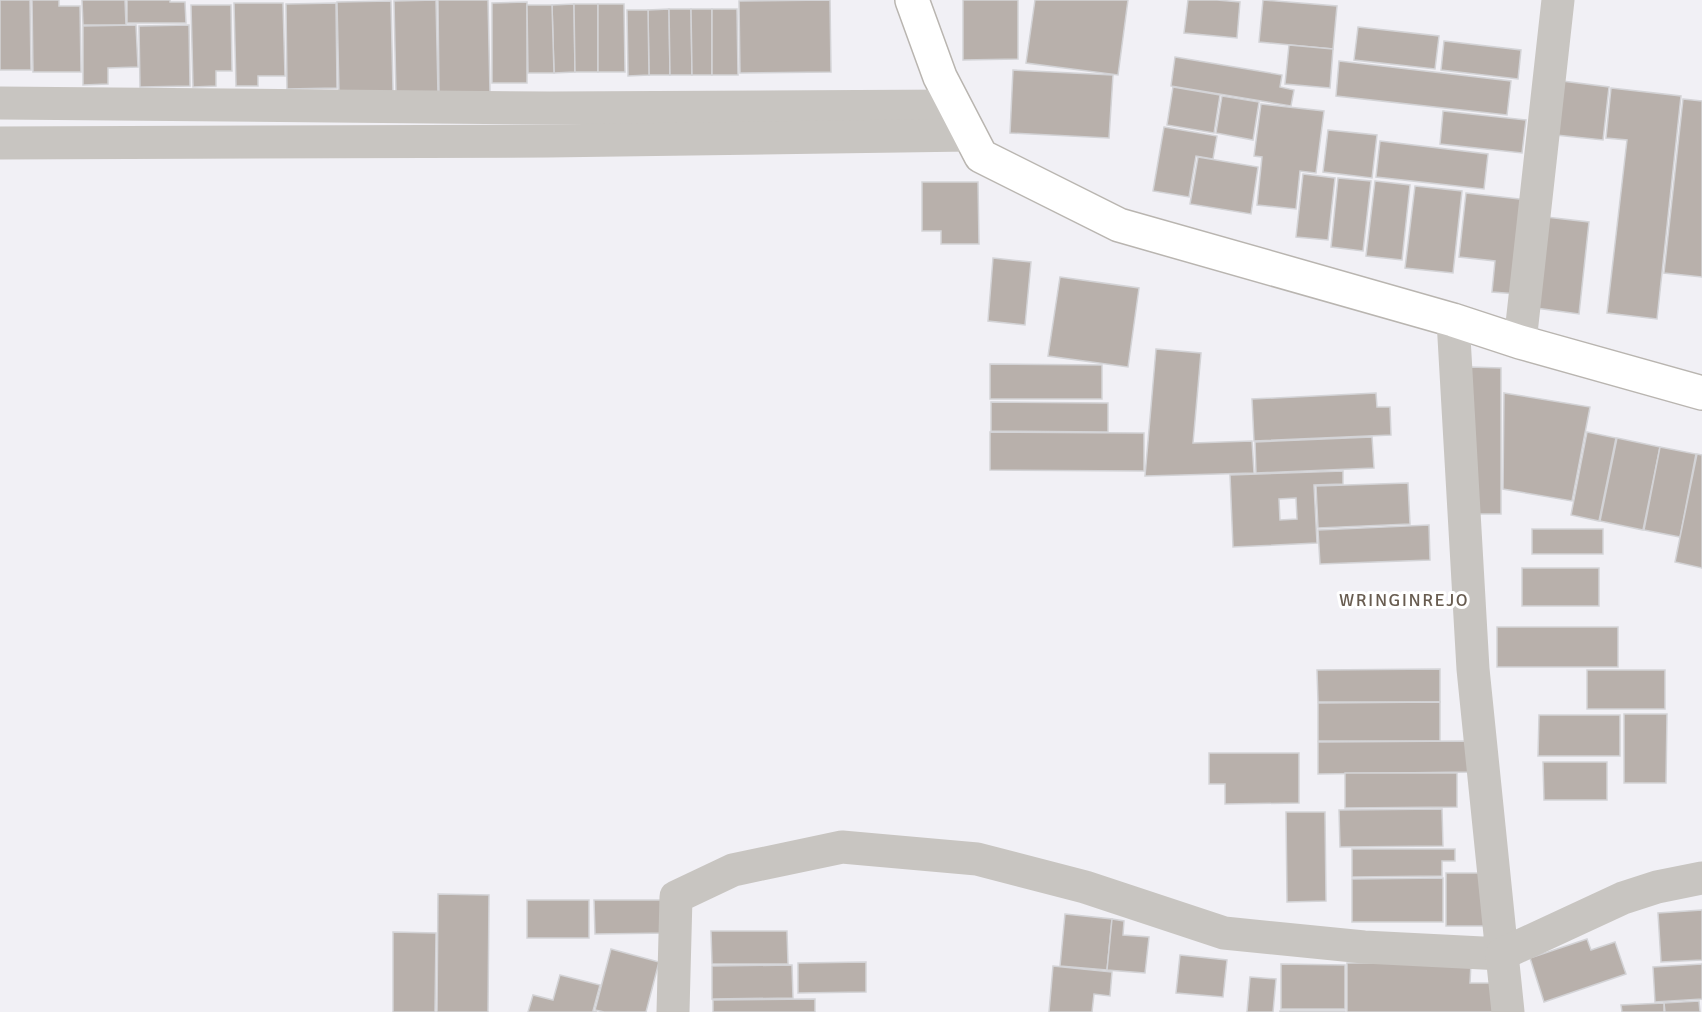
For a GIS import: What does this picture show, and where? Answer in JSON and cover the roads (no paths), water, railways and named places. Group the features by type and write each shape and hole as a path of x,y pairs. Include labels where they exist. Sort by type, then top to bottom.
{"main road":[{"path":"912,0 940,77 981,156 1119,225 1702,393"}],"street":[{"path":"1520,342 1558,0"},
{"path":"0,103 549,108 954,106"},
{"path":"0,143 548,141 970,135"},
{"path":"1454,320 1473,669 1508,1012"},
{"path":"673,1012 675,897 733,870 842,847 977,859 1085,887 1224,933 1364,947 1502,954 1623,898 1658,887 1702,878"}],"district":[{"name":"WRINGINREJO","path":"1404,600"}]}
